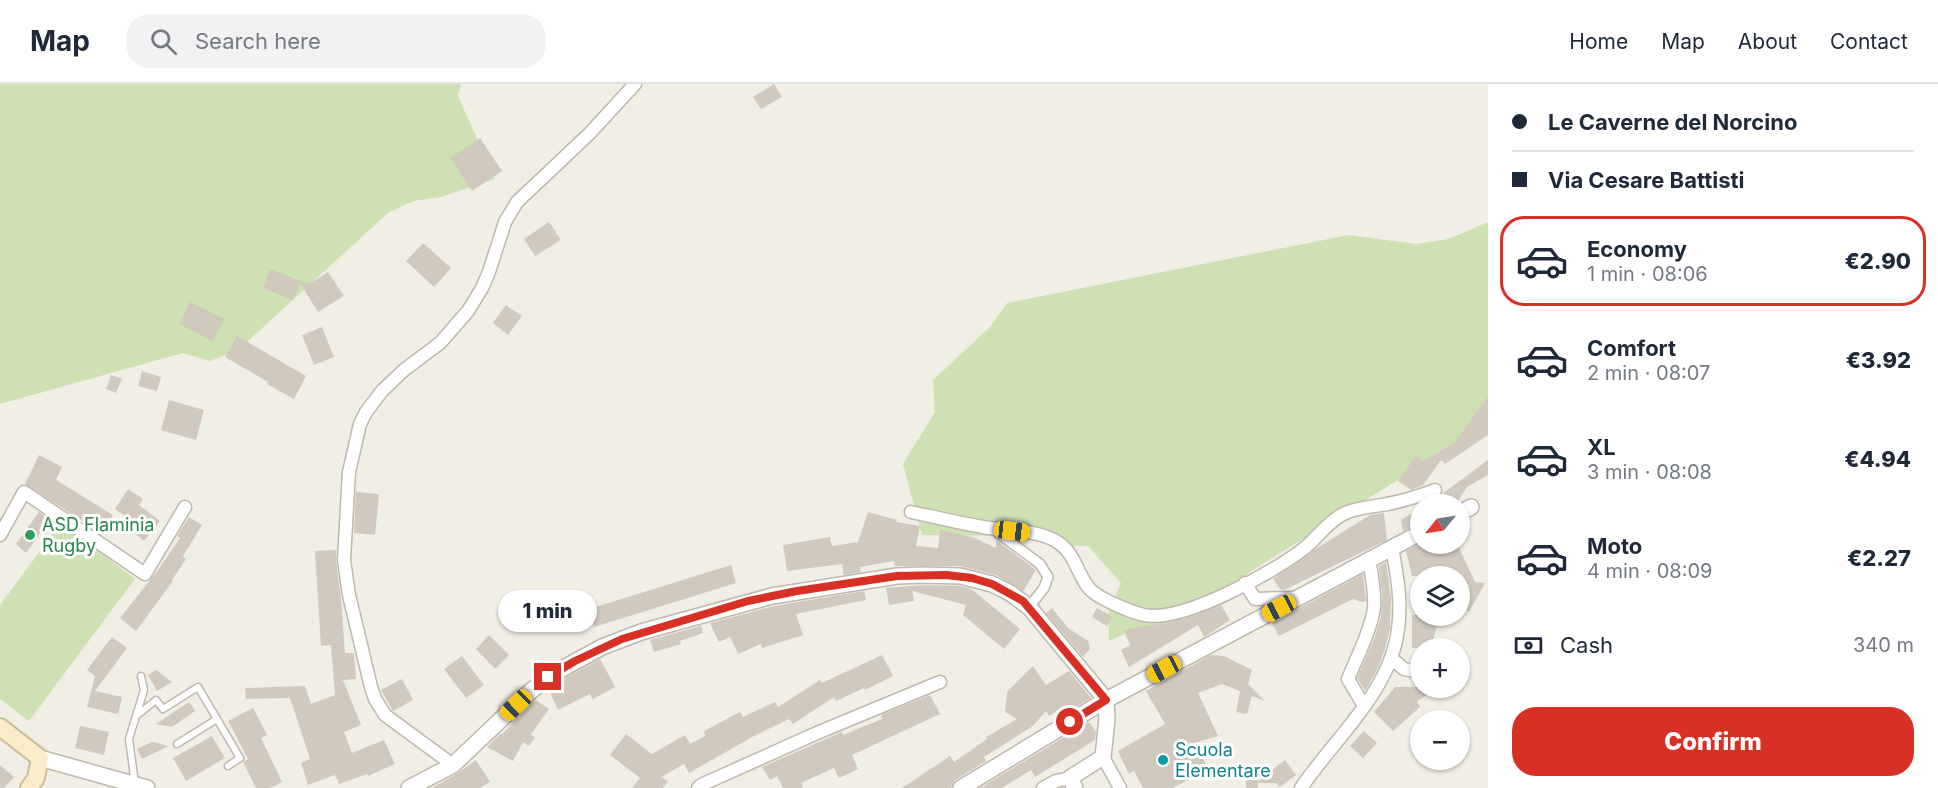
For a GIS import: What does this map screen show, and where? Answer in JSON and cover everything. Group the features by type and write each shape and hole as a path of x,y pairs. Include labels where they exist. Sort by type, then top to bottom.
{"main road":[{"path":"0,727 40,758 36,778 29,788"}],"street":[{"path":"453,765 385,715 371,687 349,595 344,560 348,483 355,442 366,412 382,391 404,370 440,343 468,311 489,272 505,222 517,202 590,133 635,84"},
{"path":"0,536 24,492 145,574 185,507"},
{"path":"911,512 993,529 1041,536 1056,541 1069,552 1093,593 1144,615 1158,616 1182,611 1245,583 1298,553 1343,514 1410,500"},
{"path":"993,529 1040,564 1048,577 1044,588 1029,607"},
{"path":"961,788 1106,700 1410,538"},
{"path":"1301,788 1364,706 1391,658 1399,616 1399,586 1392,547"},
{"path":"1364,706 1348,680 1374,609 1370,559"},
{"path":"409,788 453,765 532,690 575,661 632,635 748,601 797,591 897,576 940,574 972,578 992,584 1010,593 1029,607 1106,700 1107,719 1103,757 1120,788"},
{"path":"1245,583 1255,599 1298,597"},
{"path":"1391,658 1404,669 1410,670"},
{"path":"698,788 817,733 940,682"},
{"path":"1043,788 1056,782 1072,783 1103,757"},
{"path":"40,758 141,786"}],"lane":[{"path":"141,676 144,690 129,742 135,773 141,786"},
{"path":"136,716 156,700 163,708 198,687 240,758 228,766"},
{"path":"177,744 217,719"}],"green space":[{"path":"0,84 461,84 458,96 495,179 441,197 413,201 388,213 238,350 210,361 183,353 0,404"},
{"path":"1488,222 1488,424 1253,570 1166,636 1133,630 1109,641 1108,614 1121,583 1088,546 1056,545 1023,536 922,535 903,464 935,412 933,380 990,327 1007,303 1349,235 1416,244 1449,239"},
{"path":"61,523 135,579 29,721 0,699 0,605"}],"building":[{"path":"774,84 782,97 761,109 753,97"},
{"path":"480,138 502,171 472,191 450,158"},
{"path":"549,222 561,240 535,256 524,239"},
{"path":"423,243 451,268 434,287 406,261"},
{"path":"270,269 309,284 328,272 344,296 318,312 300,283 293,300 263,288"},
{"path":"190,302 224,319 213,341 179,324"},
{"path":"506,305 522,316 508,335 493,323"},
{"path":"322,327 334,357 314,365 302,335"},
{"path":"237,336 306,376 294,399 225,357"},
{"path":"142,371 161,377 157,391 138,386"},
{"path":"111,375 122,379 116,393 106,389"},
{"path":"1488,397 1488,435 1445,464 1441,460 1423,485 1411,490 1398,481 1416,456 1423,461 1454,443"},
{"path":"169,400 204,410 196,440 161,430"},
{"path":"39,455 62,467 56,480 113,515 101,533 25,484"},
{"path":"1488,460 1488,475 1467,487 1462,494 1442,494"},
{"path":"128,489 143,499 139,505 160,521 144,541 129,529 134,522 115,509"},
{"path":"356,492 379,494 375,535 354,533"},
{"path":"39,512 55,523 50,529 46,525 26,553 16,544"},
{"path":"868,512 897,520 896,522 920,526 916,546 938,548 940,530 972,537 996,548 996,541 1036,570 1023,591 996,575 960,566 895,566 894,561 860,567 861,572 844,575 842,564 787,571 783,545 830,537 832,546 858,542"},
{"path":"1384,513 1387,540 1284,590 1281,590 1273,579 1370,515"},
{"path":"1410,514 1410,528 1403,531 1401,520"},
{"path":"189,517 202,525 183,556 186,559 173,581 136,631 120,618 180,538 177,536"},
{"path":"1410,549 1410,554 1462,554 1468,566 1410,568 1406,551"},
{"path":"336,550 345,653 354,653 356,679 343,680 361,725 344,732 352,753 384,740 395,764 368,776 367,774 339,784 335,775 308,785 301,763 310,759 290,698 246,699 245,688 305,686 311,704 335,695 331,645 321,646 315,551"},
{"path":"1386,562 1391,599 1390,628 1377,670 1365,691 1357,678 1381,617 1382,595 1379,566"},
{"path":"731,565 736,583 594,627 589,609"},
{"path":"1470,571 1475,582 1485,583 1470,610"},
{"path":"1363,574 1366,601 1353,599 1279,636 1272,623"},
{"path":"924,585 959,586 971,589 1020,629 1004,649 963,615 966,605 912,591 914,601 889,605 886,588"},
{"path":"864,591 866,600 796,614 803,635 762,648 761,644 738,654 730,637 719,642 710,623 774,606"},
{"path":"1221,605 1230,620 1204,637 1198,625 1129,667 1121,650 1130,645 1124,630 1182,620"},
{"path":"1052,608 1068,628 1088,641 1090,649 1083,657 1046,613"},
{"path":"1097,608 1112,616 1107,626 1092,617"},
{"path":"701,626 703,633 680,641 681,644 654,652 650,640"},
{"path":"1412,626 1442,626 1436,627 1434,638 1412,638"},
{"path":"489,635 509,655 495,669 476,649"},
{"path":"112,637 127,648 95,691 122,697 118,714 87,707 95,676 87,670"},
{"path":"882,655 893,676 836,701 834,697 793,724 789,719 689,773 684,764 661,777 668,781 663,788 632,788 640,778 610,755 626,734 652,754 685,735 690,744 705,736 704,731 740,712 743,717 775,702 778,707 820,680 822,683"},
{"path":"1211,655 1224,656 1252,670 1248,684 1265,701 1252,696 1247,714 1236,712 1240,691 1222,684 1198,693 1218,736 1194,743 1209,769 1173,788 1143,788 1134,771 1129,774 1118,751 1165,724 1146,691"},
{"path":"462,656 484,685 466,698 444,669"},
{"path":"600,659 615,687 593,699 590,694 558,710 549,690 565,678"},
{"path":"1033,666 1046,685 1069,671 1091,698 1066,713 1063,707 1049,716 1046,711 1033,726 984,757 986,761 955,780 951,788 902,788 950,756 954,762 987,739 986,737 1017,719 1005,712 1007,692"},
{"path":"156,670 172,682 157,691 148,675"},
{"path":"402,679 413,700 393,711 381,690"},
{"path":"1395,687 1410,687 1410,698 1422,698 1417,701 1420,707 1417,710 1410,710 1410,716 1393,731 1374,712"},
{"path":"930,695 940,714 852,755 858,769 839,778 834,768 801,783 803,788 783,788 777,776 770,780 762,767 842,732 843,735 882,719 883,714"},
{"path":"536,700 549,709 531,734 535,738 529,746 523,742 513,761 487,747 502,734"},
{"path":"189,702 195,711 172,727 156,724"},
{"path":"253,708 267,735 261,738 282,782 270,788 256,788 243,762 248,759 228,721"},
{"path":"1089,722 1096,732 1095,740 1035,777 1031,770 1002,788 980,788"},
{"path":"80,726 109,732 104,755 75,748"},
{"path":"1364,731 1377,743 1363,758 1350,746"},
{"path":"212,736 225,758 186,781 173,758"},
{"path":"152,742 169,746 142,759 137,749"},
{"path":"476,760 490,782 480,788 432,788 458,773"},
{"path":"1285,760 1296,775 1280,787 1276,783 1258,783 1258,788 1246,788 1246,775 1258,774 1258,781"},
{"path":"0,765 14,777 4,788 0,788"}],"place":[{"name":"ASD Flaminia Rugby","path":"30,535"},
{"name":"Scuola Elementare","path":"1163,760"}],"route":[{"path":"548,677 602,647 622,639 748,601 897,576 960,576 992,584 1023,601 1106,700 1070,722"}]}
